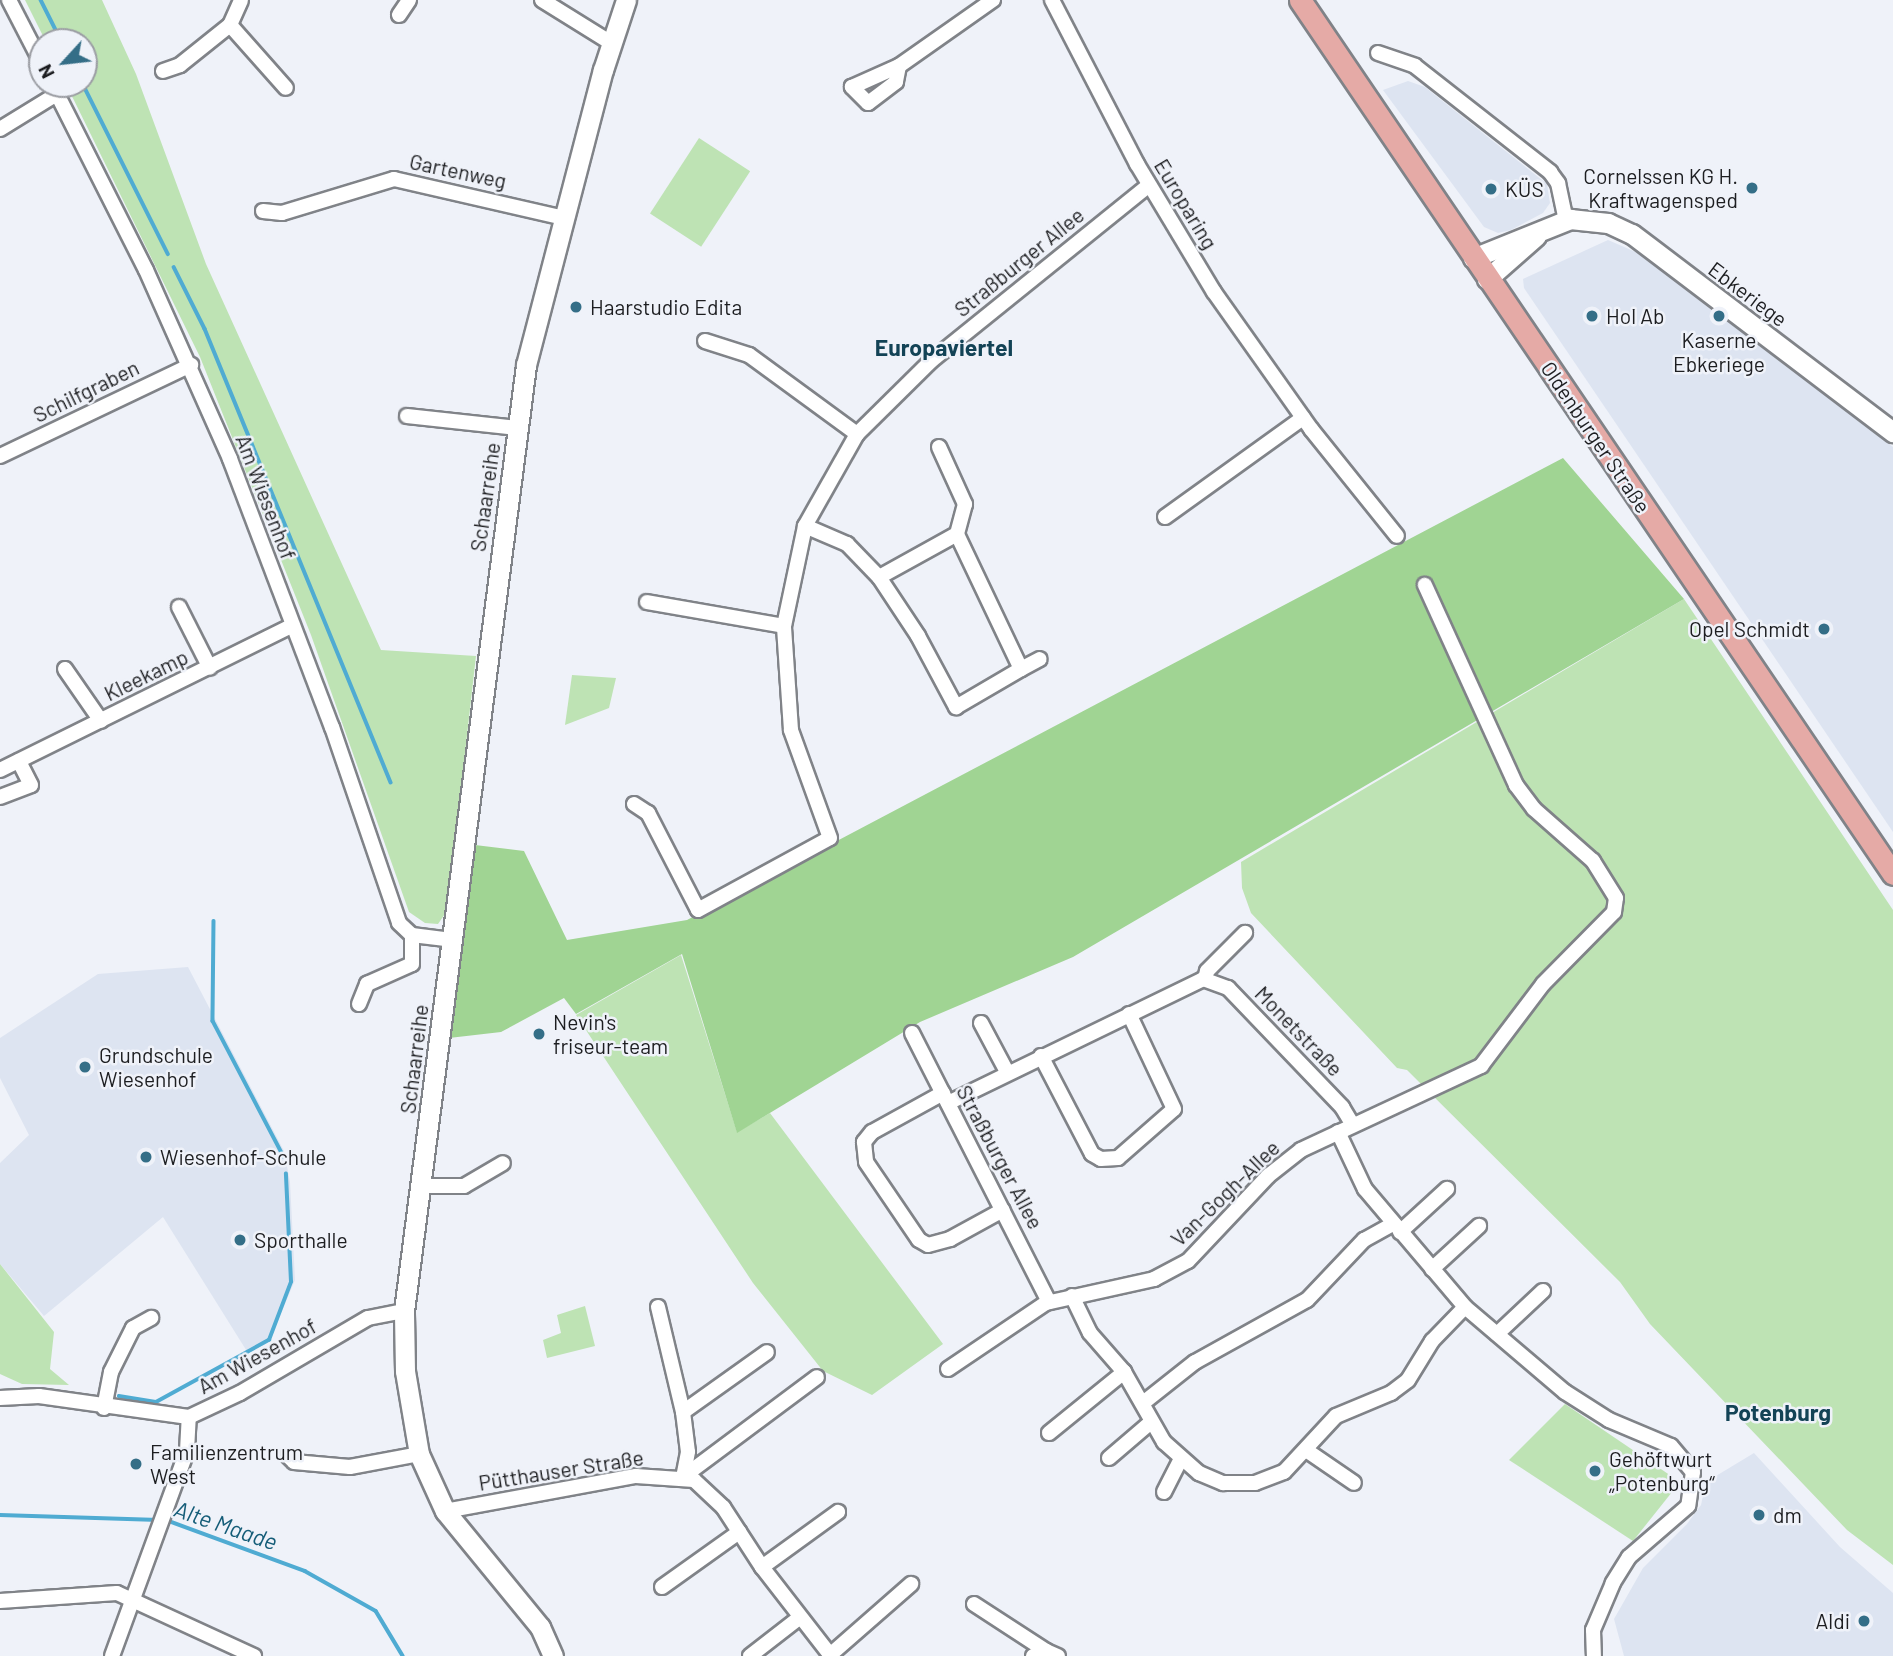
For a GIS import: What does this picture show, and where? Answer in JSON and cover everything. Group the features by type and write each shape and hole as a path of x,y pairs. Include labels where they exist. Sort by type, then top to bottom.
{"main road":[{"name":"Schaarreihe","path":"553,1656 540,1628 446,1511 419,1454 405,1370 404,1311 450,940 528,357 611,43 626,0"},
{"name":"Oldenburger Straße","path":"1300,0 1893,874"},
{"name":"Ebkeriege","path":"1473,258 1538,234 1566,220 1590,218 1632,234 1893,432"},
{"name":"Ebkeriege","path":"1487,279 1538,234"}],"street":[{"path":"9,0 28,37"},
{"path":"163,71 180,65 230,25 241,0"},
{"path":"399,15 409,0"},
{"path":"544,0 611,43"},
{"path":"899,65 993,0"},
{"name":"Europaring","path":"1052,0 1149,184 1214,292 1303,418 1397,536"},
{"path":"230,25 286,88"},
{"path":"1378,53 1415,66 1550,172 1558,183 1566,220"},
{"path":"0,129 43,98"},
{"name":"Am Wiesenhof","path":"59,98 191,365 292,626 399,923 412,934"},
{"name":"Gartenweg","path":"263,211 282,213 394,179 564,218"},
{"name":"Straßburger Allee","path":"634,804 648,813 698,910 830,838 790,730 784,625 805,526 857,434 931,361 1149,184"},
{"path":"705,341 748,355 857,434"},
{"name":"Schilfgraben","path":"0,456 191,365"},
{"name":"Schaarreihe","path":"407,415 517,428"},
{"path":"1165,517 1303,418"},
{"path":"939,447 965,505 957,534 1021,669"},
{"path":"805,526 847,544 879,577 918,636 957,707 1040,659"},
{"path":"879,577 957,534"},
{"name":"Van-Gogh-Allee","path":"948,1369 1019,1318 1049,1302 1154,1279 1188,1261 1268,1176 1301,1150 1457,1080 1481,1066 1504,1041 1543,984 1614,912 1616,898 1593,861 1534,809 1516,785 1425,585"},
{"path":"647,602 784,625"},
{"name":"Kleekamp","path":"179,607 210,668"},
{"name":"Kleekamp","path":"0,770 292,626"},
{"name":"Kleekamp","path":"65,669 101,721"},
{"path":"0,797 31,785 19,761"},
{"path":"1003,1210 950,1239 928,1245 919,1240 866,1161 864,1142 872,1132 1205,979 1207,971 1245,933"},
{"path":"359,1004 367,984 412,964 412,934 450,940"},
{"name":"Monetstraße","path":"1205,979 1228,988 1342,1107 1353,1125"},
{"path":"1041,1056 1092,1154 1101,1159 1118,1158 1174,1109 1129,1014"},
{"path":"981,1023 1007,1072"},
{"name":"Straßburger Allee","path":"912,1033 1049,1302"},
{"path":"1338,1132 1366,1189 1465,1307 1564,1392 1609,1420 1671,1446 1693,1472 1688,1506 1629,1557 1613,1583 1593,1630 1594,1656"},
{"path":"421,1186 464,1186 503,1163"},
{"path":"1143,1403 1195,1362 1307,1300 1364,1240 1397,1228 1447,1189"},
{"path":"1432,1269 1479,1226"},
{"path":"1497,1334 1544,1291"},
{"path":"1072,1296 1090,1333 1124,1372 1151,1422 1181,1460 1223,1483 1255,1483 1284,1472 1336,1416 1383,1397 1408,1380 1432,1340 1465,1307"},
{"path":"658,1307 683,1412 688,1452 683,1477"},
{"name":"Am Wiesenhof","path":"0,1398 39,1396 104,1408 189,1416 240,1393 368,1318 404,1311"},
{"path":"104,1408 111,1372 134,1328 151,1318"},
{"path":"683,1412 767,1352"},
{"path":"1049,1433 1124,1372"},
{"path":"683,1477 817,1377"},
{"path":"112,1656 187,1451 189,1416"},
{"path":"1109,1458 1151,1422"},
{"path":"1306,1450 1354,1483"},
{"path":"288,1456 294,1462 350,1467 419,1454"},
{"path":"1164,1492 1181,1460"},
{"name":"Pütthauser Straße","path":"446,1511 636,1476 683,1477"},
{"path":"683,1477 701,1485 739,1532 799,1618 831,1656 911,1584"},
{"path":"762,1567 838,1512"},
{"path":"662,1587 739,1532"},
{"path":"0,1601 117,1593 254,1656"},
{"path":"974,1604 1046,1654"},
{"path":"750,1656 799,1618"}],"shaded area":[{"path":"1408,81 1425,87 1547,184 1550,203 1543,213 1511,230 1498,233 1484,227 1383,90"},
{"name":"Opel Schmidt","path":"1608,240 1638,253 1700,298 1893,447 1893,832 1524,288 1523,279"},
{"name":"Wiesenhof-Schule","path":"188,967 284,1151 290,1182 295,1280 269,1342 248,1353 163,1217 44,1316 0,1264 0,1163 29,1135 0,1078 0,1038 98,974"},
{"path":"1754,1453 1840,1547 1893,1593 1893,1656 1624,1656 1614,1619 1643,1568 1687,1524 1701,1505 1706,1482"}],"green space":[{"path":"25,0 102,0 136,74 206,264 381,650 476,656 447,911 438,924 425,923 409,912 311,635 200,357 73,98 98,98 98,28 39,28"},
{"path":"699,138 750,171 701,247 650,213"},
{"path":"1563,458 1684,599 1073,957 920,1022 737,1133 682,954 576,1014 564,998 501,1032 449,1038 475,845 524,851 567,940 687,920"},
{"path":"1684,599 1893,910 1893,1565 1847,1530 1650,1324 1620,1282 1407,1070 1397,1068 1251,913 1242,888 1241,862"},
{"path":"572,675 616,678 609,708 565,725"},
{"path":"681,955 737,1132 770,1113 943,1344 872,1395 823,1371 753,1283 576,1015"},
{"path":"0,1264 54,1332 50,1369 69,1385 22,1384 0,1374"},
{"path":"585,1306 595,1346 547,1358 543,1340 561,1333 557,1315"},
{"name":"Gehöftwurt „Potenburg“","path":"1565,1404 1680,1482 1633,1541 1509,1460"}],"waterway":[{"path":"41,0 55,28"},
{"path":"90,98 168,254"},
{"path":"174,267 205,329 391,782"},
{"path":"214,921 213,1021 284,1157"},
{"path":"119,1396 156,1402 269,1340 291,1282 286,1174"},
{"name":"Alte Maade","path":"0,1515 159,1520"},
{"name":"Alte Maade","path":"166,1520 305,1571 376,1611 403,1656"}],"place":[{"name":"Cornelssen KG H. Kraftwagensped","path":"1752,188"},
{"name":"KÜS","path":"1491,189"},
{"name":"Haarstudio Edita","path":"576,307"},
{"name":"Hol Ab","path":"1592,316"},
{"name":"Kaserne Ebkeriege","path":"1719,316"},
{"name":"Opel Schmidt","path":"1824,629"},
{"name":"Nevin's friseur-team","path":"539,1034"},
{"name":"Grundschule Wiesenhof","path":"85,1067"},
{"name":"Wiesenhof-Schule","path":"146,1157"},
{"name":"Sporthalle","path":"240,1240"},
{"name":"Familienzentrum West","path":"136,1464"},
{"name":"Gehöftwurt „Potenburg“","path":"1595,1471"},
{"name":"dm","path":"1759,1515"},
{"name":"Aldi","path":"1864,1621"}],"district":[{"name":"Europaviertel","path":"944,347"},
{"name":"Potenburg","path":"1778,1412"}]}
